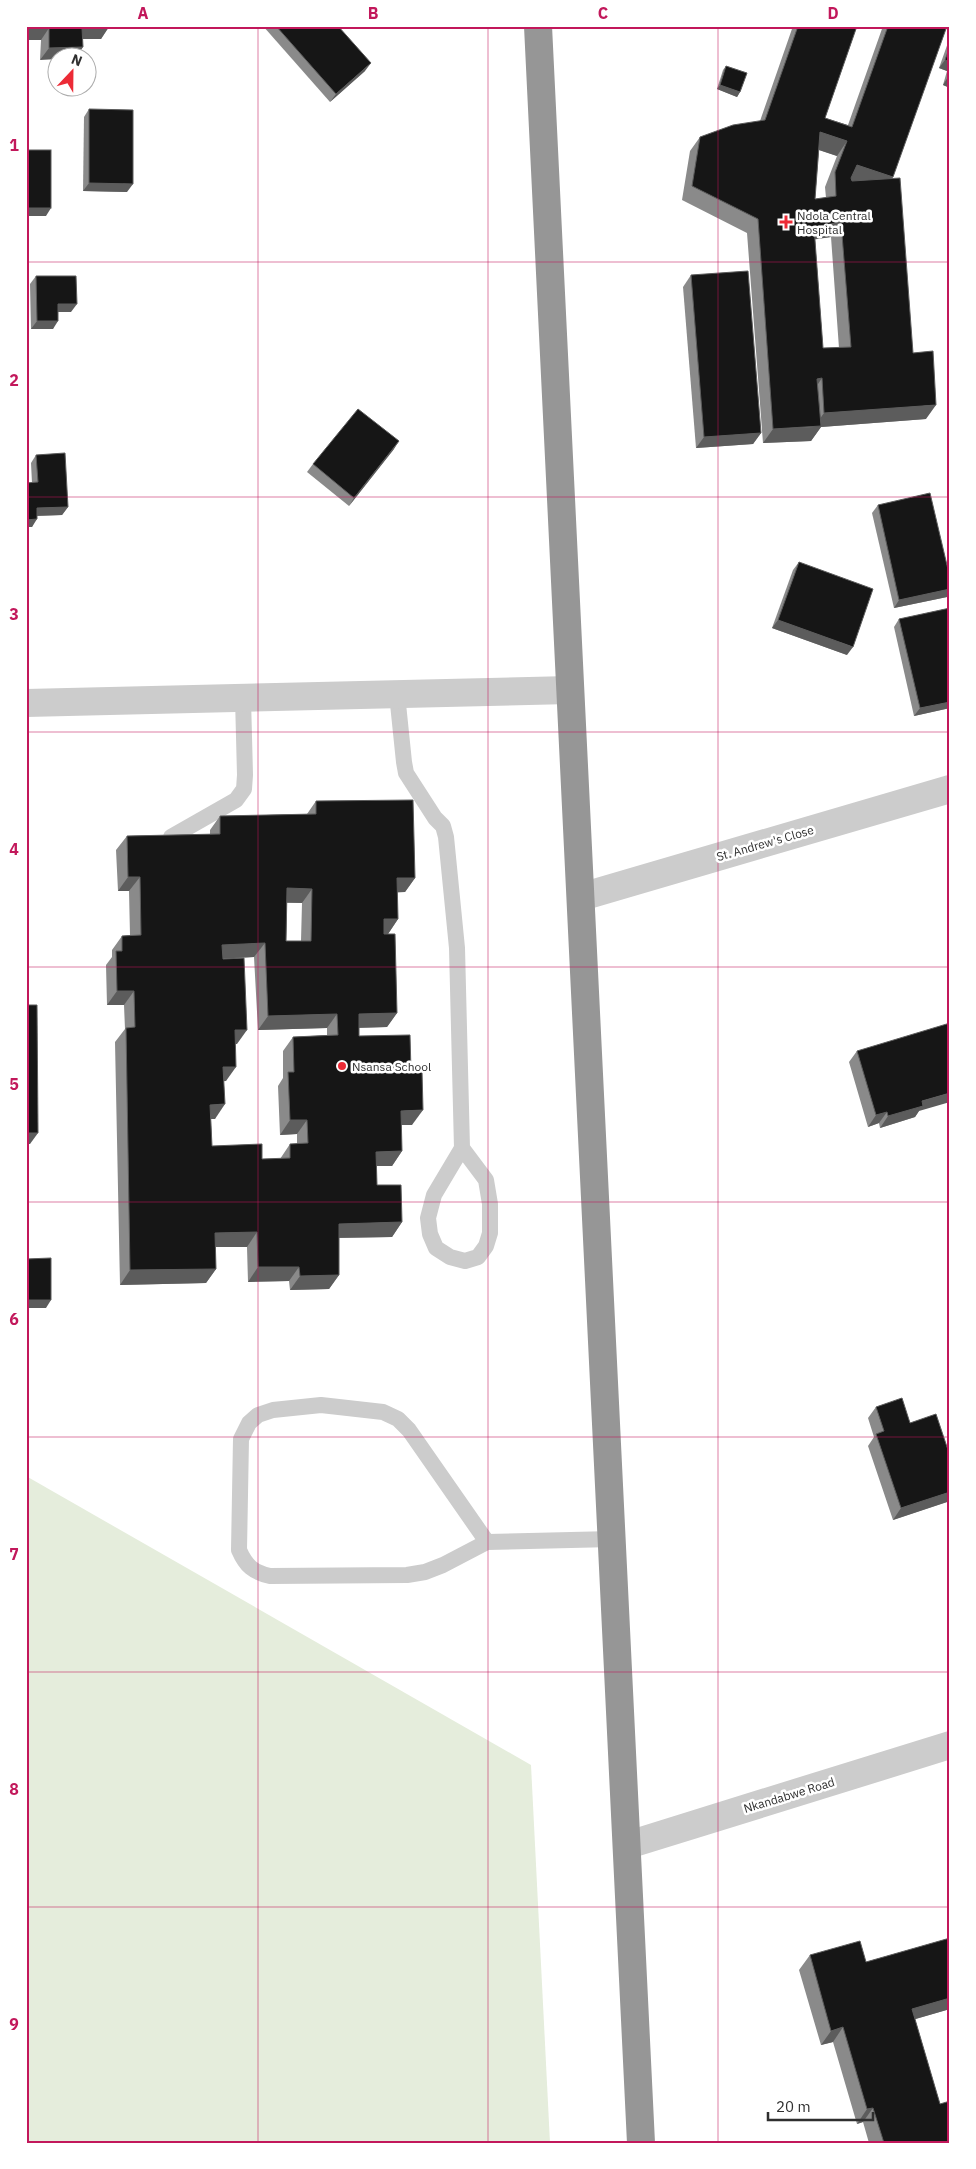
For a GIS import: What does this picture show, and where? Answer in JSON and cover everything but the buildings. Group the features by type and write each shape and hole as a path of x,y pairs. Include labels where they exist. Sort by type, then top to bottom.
{"highway":[{"path":"538,26 641,2143"}],"street":[{"path":"26,703 570,690"},
{"name":"St. Andrew's Close","path":"580,897 950,789"},
{"name":"Nkandabwe Road","path":"628,1845 950,1745"}],"lane":[{"path":"397,694 406,774 435,818 443,826 446,837 457,948 462,1148 434,1195 428,1218 430,1234 436,1248 450,1257 465,1261 478,1257 486,1246 490,1233 490,1204 486,1180 462,1148"},
{"path":"171,837 236,800 244,789 243,698"},
{"path":"487,1542 409,1430 398,1419 383,1412 321,1405 273,1410 258,1415 249,1423 241,1439 239,1550 245,1563 256,1572 270,1576 407,1575 443,1566 487,1542 613,1539"}],"green space":[{"path":"26,1476 531,1765 550,2143 26,2143"}],"place":[{"name":"Ndola Central Hospital","path":"786,222"},
{"name":"Nsansa School","path":"342,1066"}]}
